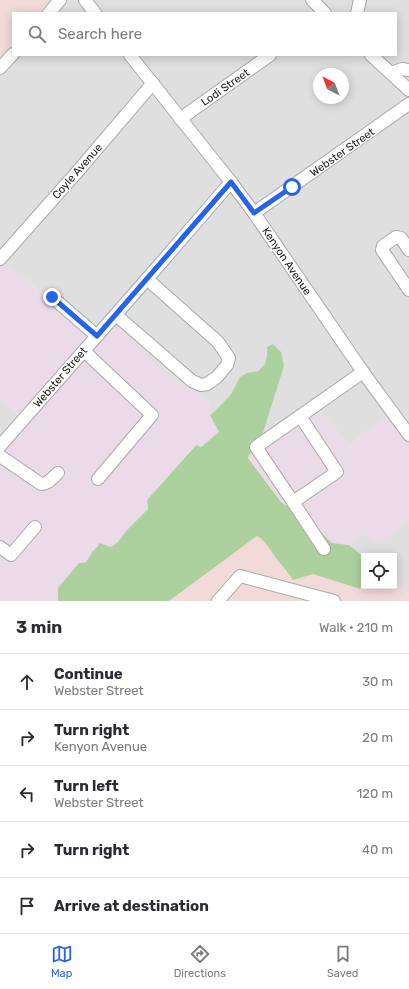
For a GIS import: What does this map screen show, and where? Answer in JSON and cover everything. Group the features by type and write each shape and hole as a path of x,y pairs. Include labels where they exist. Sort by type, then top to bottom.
{"street":[{"path":"50,12 60,0"},
{"path":"85,0 95,12"},
{"path":"312,0 324,12"},
{"path":"358,12 360,0"},
{"path":"0,68 12,55"},
{"name":"Kenyon Avenue","path":"131,56 231,182 254,213 363,372 408,427"},
{"name":"Lodi Street","path":"180,118 269,56"},
{"path":"372,56 409,90"},
{"path":"392,73 402,69 409,70"},
{"name":"Coyle Avenue","path":"0,259 153,83"},
{"name":"Webster Street","path":"254,213 409,104"},
{"name":"Webster Street","path":"0,446 231,182"},
{"path":"409,250 401,238 396,237 383,246 382,250 409,290"},
{"path":"116,315 192,381 200,385 206,384 212,380 227,365 229,358 218,342 147,279"},
{"path":"52,297 97,336"},
{"path":"84,351 152,415 98,479"},
{"path":"324,549 256,447 363,372"},
{"path":"293,502 337,472 300,416"},
{"path":"0,456 41,484 45,484 58,473"},
{"path":"0,547 11,555 35,527"},
{"path":"218,601 240,576 334,601"}],"shaded area":[{"path":"0,0 66,0 56,12 12,12 12,56 0,76"},
{"path":"66,0 409,0 409,434 393,413 349,445 319,410 272,437 263,433 284,366 267,347 265,364 258,371 247,373 240,377 231,394 210,415 208,401 161,370 113,322 93,340 57,309 27,279 20,277 1,261 0,262 0,76 17,56 397,56 397,12 56,12"},
{"path":"1,261 20,277 27,279 57,309 93,340 113,322 161,370 208,401 210,415 220,432 201,447 195,445 147,500 148,509 127,530 118,542 111,547 105,545 98,546 93,551 86,562 58,588 58,601 0,601 0,449 25,420 0,397"},
{"path":"0,397 25,420 0,449"},
{"path":"319,410 349,445 393,413 409,434 409,520 390,536 375,543 363,533 349,545 332,543 309,521 281,502 248,457 256,449 263,433 272,437"},
{"path":"409,520 409,596 397,582 397,553 361,553 361,555 349,545 363,533 390,536"},
{"path":"257,536 260,537 270,548 293,580 313,573 360,589 397,589 397,582 409,596 409,601 169,601"}],"green space":[{"path":"273,344 281,352 284,366 263,433 256,448 248,458 281,502 309,521 332,543 349,545 361,555 361,588 313,574 293,580 266,544 257,536 169,601 58,601 58,588 79,563 86,562 99,543 111,547 118,542 127,530 148,509 147,500 196,445 201,447 219,432 210,415 231,394 240,377 247,373 258,371 265,364 267,347"}],"route":[{"path":"52,297 97,336 231,182 254,213 292,187"}]}
